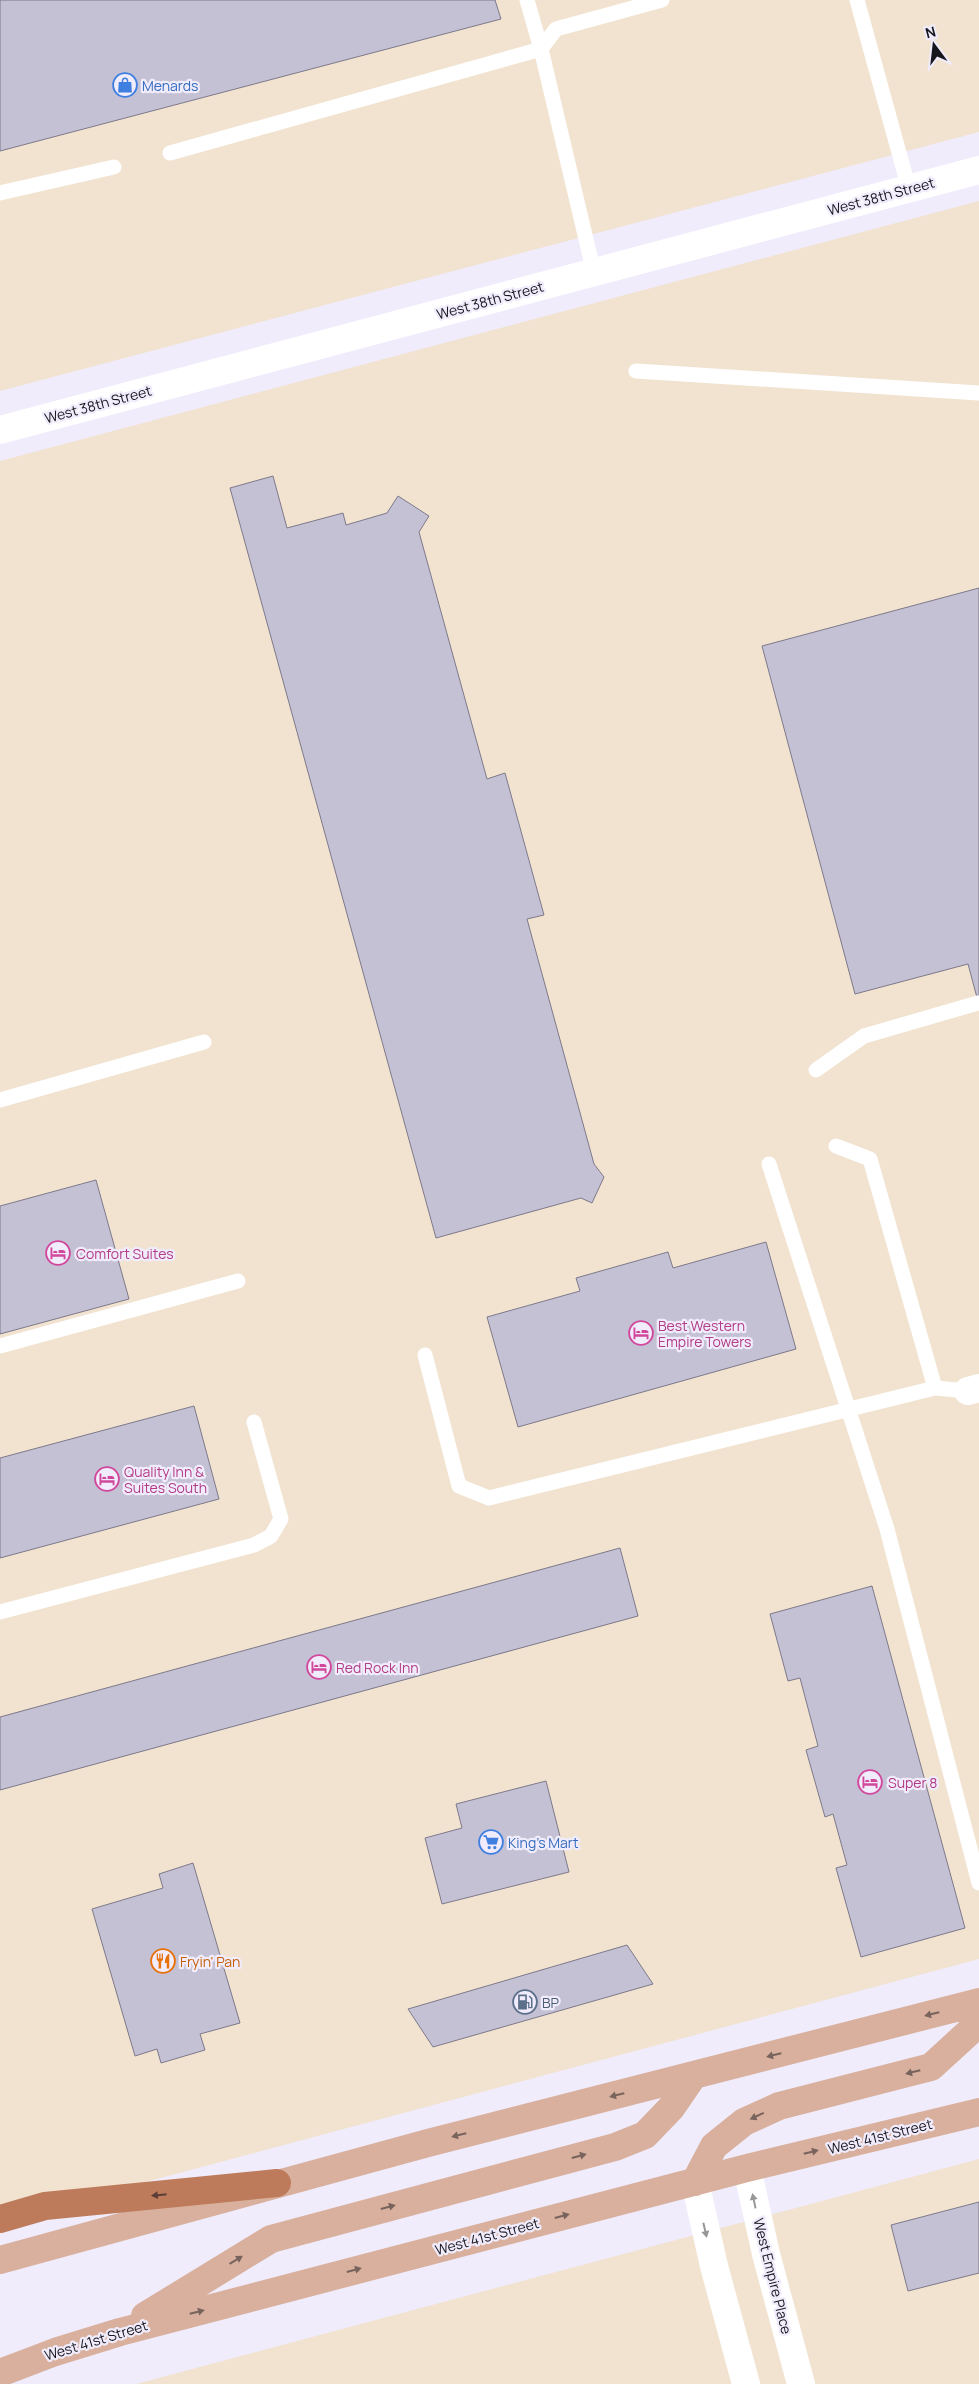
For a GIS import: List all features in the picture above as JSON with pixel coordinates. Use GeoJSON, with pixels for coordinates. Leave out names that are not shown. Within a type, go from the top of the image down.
{"type":"FeatureCollection","features":[{"type":"Feature","properties":{"kind":"highway"},"geometry":{"type":"LineString","coordinates":[[0,2219],[45,2206],[278,2183]]}},
{"type":"Feature","properties":{"kind":"main road"},"geometry":{"type":"LineString","coordinates":[[0,2260],[278,2183],[979,2002]]}},
{"type":"Feature","properties":{"kind":"main road"},"geometry":{"type":"LineString","coordinates":[[694,2182],[714,2146],[744,2122],[779,2106],[931,2067],[979,2023]]}},
{"type":"Feature","properties":{"kind":"main road"},"geometry":{"type":"LineString","coordinates":[[120,2332],[271,2239],[615,2147],[645,2135],[671,2108],[693,2076]]}},
{"type":"Feature","properties":{"kind":"main road","name":"West 41st Street"},"geometry":{"type":"LineString","coordinates":[[0,2373],[55,2352],[120,2332],[747,2168],[979,2112]]}},
{"type":"Feature","properties":{"kind":"street","name":"West 38th Street"},"geometry":{"type":"LineString","coordinates":[[0,430],[979,170]]}},
{"type":"Feature","properties":{"kind":"street","name":"West Empire Place"},"geometry":{"type":"LineString","coordinates":[[747,2168],[766,2254],[801,2384]]}},
{"type":"Feature","properties":{"kind":"street"},"geometry":{"type":"LineString","coordinates":[[694,2182],[714,2266],[746,2384]]}},
{"type":"Feature","properties":{"kind":"lane"},"geometry":{"type":"LineString","coordinates":[[527,0],[541,49],[594,272]]}},
{"type":"Feature","properties":{"kind":"lane"},"geometry":{"type":"LineString","coordinates":[[170,153],[541,49],[556,29],[662,0]]}},
{"type":"Feature","properties":{"kind":"lane"},"geometry":{"type":"LineString","coordinates":[[857,0],[910,189]]}},
{"type":"Feature","properties":{"kind":"lane"},"geometry":{"type":"LineString","coordinates":[[0,193],[114,167]]}},
{"type":"Feature","properties":{"kind":"lane"},"geometry":{"type":"LineString","coordinates":[[636,371],[979,393]]}},
{"type":"Feature","properties":{"kind":"lane"},"geometry":{"type":"LineString","coordinates":[[816,1070],[864,1036],[978,1003]]}},
{"type":"Feature","properties":{"kind":"lane"},"geometry":{"type":"LineString","coordinates":[[0,1100],[204,1042]]}},
{"type":"Feature","properties":{"kind":"lane"},"geometry":{"type":"LineString","coordinates":[[836,1146],[870,1159],[935,1388]]}},
{"type":"Feature","properties":{"kind":"lane"},"geometry":{"type":"LineString","coordinates":[[769,1164],[887,1529],[979,1883]]}},
{"type":"Feature","properties":{"kind":"lane"},"geometry":{"type":"LineString","coordinates":[[0,1346],[238,1281]]}},
{"type":"Feature","properties":{"kind":"lane"},"geometry":{"type":"LineString","coordinates":[[425,1355],[459,1486],[489,1498],[935,1388],[974,1389]]}},
{"type":"Feature","properties":{"kind":"lane"},"geometry":{"type":"LineString","coordinates":[[0,1612],[254,1545],[271,1536],[281,1519],[254,1422]]}},
{"type":"Feature","properties":{"kind":"shaded area"},"geometry":{"type":"Polygon","coordinates":[[[0,0],[979,0],[979,132],[0,391],[0,0]]]}},
{"type":"Feature","properties":{"kind":"shaded area"},"geometry":{"type":"Polygon","coordinates":[[[979,201],[979,1959],[0,2221],[0,461],[979,201]]]}},
{"type":"Feature","properties":{"kind":"shaded area"},"geometry":{"type":"Polygon","coordinates":[[[979,2159],[979,2384],[136,2384],[979,2159]]]}},
{"type":"Feature","properties":{"kind":"building","name":"Menards"},"geometry":{"type":"Polygon","coordinates":[[[0,0],[495,0],[501,19],[0,151],[0,0]]]}},
{"type":"Feature","properties":{"kind":"building"},"geometry":{"type":"Polygon","coordinates":[[[273,476],[287,528],[343,513],[346,525],[387,513],[398,496],[429,516],[419,532],[487,779],[505,773],[544,915],[527,919],[594,1164],[604,1177],[592,1203],[581,1198],[436,1238],[230,488],[273,476]]]}},
{"type":"Feature","properties":{"kind":"building"},"geometry":{"type":"Polygon","coordinates":[[[979,588],[979,1005],[968,964],[855,994],[762,646],[979,588]]]}},
{"type":"Feature","properties":{"kind":"building","name":"Comfort Suites"},"geometry":{"type":"Polygon","coordinates":[[[96,1180],[129,1299],[0,1334],[0,1206],[96,1180]]]}},
{"type":"Feature","properties":{"kind":"building","name":"Best Western Empire Towers"},"geometry":{"type":"Polygon","coordinates":[[[766,1242],[796,1349],[518,1427],[487,1317],[580,1291],[576,1278],[668,1252],[673,1268],[766,1242]]]}},
{"type":"Feature","properties":{"kind":"building","name":"Quality Inn & Suites South"},"geometry":{"type":"Polygon","coordinates":[[[194,1406],[219,1499],[0,1558],[0,1458],[194,1406]]]}},
{"type":"Feature","properties":{"kind":"building","name":"Red Rock Inn"},"geometry":{"type":"Polygon","coordinates":[[[620,1548],[638,1616],[0,1790],[0,1717],[620,1548]]]}},
{"type":"Feature","properties":{"kind":"building","name":"Super 8"},"geometry":{"type":"Polygon","coordinates":[[[872,1586],[965,1928],[861,1957],[836,1868],[847,1865],[833,1814],[825,1817],[806,1750],[818,1746],[800,1678],[788,1681],[770,1614],[872,1586]]]}},
{"type":"Feature","properties":{"kind":"building"},"geometry":{"type":"Polygon","coordinates":[[[546,1781],[569,1872],[442,1904],[425,1838],[462,1828],[456,1804],[546,1781]]]}},
{"type":"Feature","properties":{"kind":"building"},"geometry":{"type":"Polygon","coordinates":[[[193,1863],[240,2023],[200,2034],[205,2050],[161,2063],[157,2049],[135,2056],[92,1909],[163,1888],[159,1874],[193,1863]]]}},
{"type":"Feature","properties":{"kind":"building"},"geometry":{"type":"Polygon","coordinates":[[[627,1945],[653,1984],[433,2047],[408,2009],[627,1945]]]}},
{"type":"Feature","properties":{"kind":"building"},"geometry":{"type":"Polygon","coordinates":[[[979,2202],[979,2273],[908,2291],[891,2225],[979,2202]]]}},
{"type":"Feature","properties":{"kind":"place","name":"Menards"},"geometry":{"type":"Point","coordinates":[125,85]}},
{"type":"Feature","properties":{"kind":"place","name":"Comfort Suites"},"geometry":{"type":"Point","coordinates":[58,1253]}},
{"type":"Feature","properties":{"kind":"place","name":"Best Western Empire Towers"},"geometry":{"type":"Point","coordinates":[641,1333]}},
{"type":"Feature","properties":{"kind":"place","name":"Quality Inn & Suites South"},"geometry":{"type":"Point","coordinates":[107,1479]}},
{"type":"Feature","properties":{"kind":"place","name":"Red Rock Inn"},"geometry":{"type":"Point","coordinates":[319,1667]}},
{"type":"Feature","properties":{"kind":"place","name":"Super 8"},"geometry":{"type":"Point","coordinates":[870,1782]}},
{"type":"Feature","properties":{"kind":"place","name":"King's Mart"},"geometry":{"type":"Point","coordinates":[491,1842]}},
{"type":"Feature","properties":{"kind":"place","name":"Fryin' Pan"},"geometry":{"type":"Point","coordinates":[163,1961]}},
{"type":"Feature","properties":{"kind":"place","name":"BP"},"geometry":{"type":"Point","coordinates":[525,2002]}}]}
